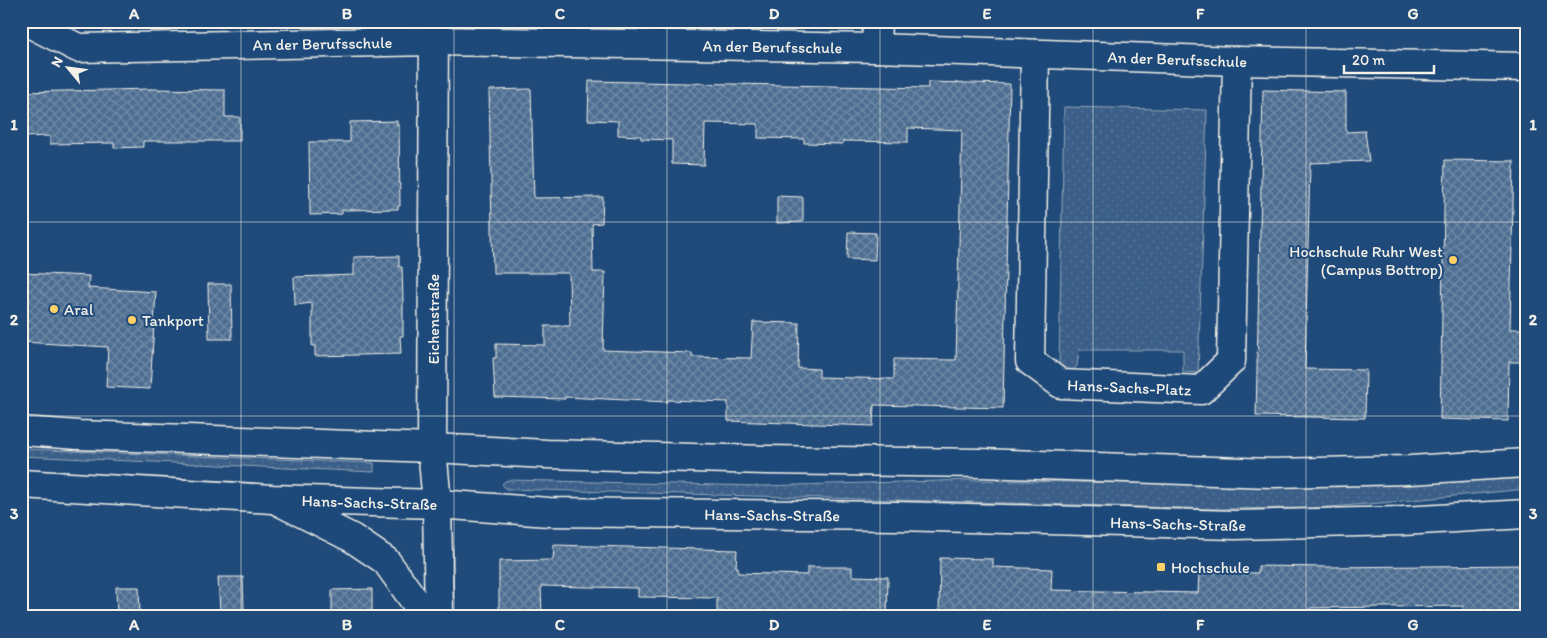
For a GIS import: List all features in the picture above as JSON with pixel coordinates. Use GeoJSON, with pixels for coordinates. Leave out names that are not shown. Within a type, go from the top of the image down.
{"type":"FeatureCollection","features":[{"type":"Feature","properties":{"kind":"main road","name":"An der Berufsschule"},"geometry":{"type":"LineString","coordinates":[[25,21],[78,48],[434,31],[877,34],[1035,54],[1237,61],[1526,67]]}},
{"type":"Feature","properties":{"kind":"main road","name":"Eichenstraße"},"geometry":{"type":"LineString","coordinates":[[434,31],[432,448],[437,504],[439,617]]}},
{"type":"Feature","properties":{"kind":"main road","name":"Hans-Sachs-Platz"},"geometry":{"type":"LineString","coordinates":[[1035,54],[1030,361],[1061,384],[1201,390],[1231,361],[1237,61]]}},
{"type":"Feature","properties":{"kind":"main road"},"geometry":{"type":"LineString","coordinates":[[21,431],[548,454],[990,464],[1272,474],[1410,470],[1526,462]]}},
{"type":"Feature","properties":{"kind":"main road","name":"Hans-Sachs-Straße"},"geometry":{"type":"LineString","coordinates":[[21,484],[272,498],[437,504],[549,512],[896,516],[1205,524],[1402,521],[1526,514]]}},
{"type":"Feature","properties":{"kind":"main road"},"geometry":{"type":"LineString","coordinates":[[272,498],[352,538],[386,561],[426,617]]}},
{"type":"Feature","properties":{"kind":"shaded area"},"geometry":{"type":"Polygon","coordinates":[[[1064,107],[1207,110],[1198,373],[1183,372],[1183,350],[1079,350],[1077,366],[1073,370],[1066,370],[1059,366],[1064,107]]]}},
{"type":"Feature","properties":{"kind":"shaded area"},"geometry":{"type":"Polygon","coordinates":[[[21,449],[374,463],[374,472],[21,456],[21,449]]]}},
{"type":"Feature","properties":{"kind":"shaded area"},"geometry":{"type":"Polygon","coordinates":[[[1526,477],[1526,489],[1316,508],[1218,509],[506,489],[502,484],[509,480],[760,486],[973,480],[1281,486],[1401,484],[1526,477]]]}},
{"type":"Feature","properties":{"kind":"building"},"geometry":{"type":"Polygon","coordinates":[[[589,81],[928,88],[928,82],[1010,84],[1003,408],[874,405],[873,426],[728,421],[728,402],[667,400],[667,402],[565,397],[565,399],[495,397],[493,358],[496,358],[496,344],[545,345],[545,326],[570,326],[569,273],[493,273],[489,90],[531,89],[534,198],[603,197],[602,223],[592,224],[593,272],[605,272],[603,350],[692,353],[692,357],[751,358],[753,322],[799,323],[798,368],[819,369],[819,377],[894,379],[894,359],[956,360],[962,130],[908,128],[908,142],[843,141],[843,144],[804,143],[804,139],[758,138],[758,124],[705,123],[704,165],[672,164],[672,140],[641,139],[641,136],[618,135],[618,121],[588,120],[589,81]]]}},
{"type":"Feature","properties":{"kind":"building"},"geometry":{"type":"Polygon","coordinates":[[[150,89],[225,90],[225,117],[240,117],[240,141],[143,141],[143,147],[114,148],[114,143],[50,144],[50,136],[21,137],[21,92],[150,89]]]}},
{"type":"Feature","properties":{"kind":"building"},"geometry":{"type":"Polygon","coordinates":[[[1263,90],[1346,92],[1346,132],[1365,131],[1369,161],[1310,163],[1305,369],[1366,370],[1365,418],[1256,416],[1263,90]]]}},
{"type":"Feature","properties":{"kind":"building"},"geometry":{"type":"Polygon","coordinates":[[[397,121],[397,125],[399,125],[400,206],[398,206],[398,209],[342,210],[342,214],[310,215],[309,142],[350,142],[350,122],[397,121]]]}},
{"type":"Feature","properties":{"kind":"building"},"geometry":{"type":"Polygon","coordinates":[[[1445,160],[1514,161],[1510,329],[1526,329],[1526,362],[1509,362],[1508,421],[1440,419],[1445,160]]]}},
{"type":"Feature","properties":{"kind":"building"},"geometry":{"type":"Polygon","coordinates":[[[777,196],[803,197],[803,222],[777,223],[777,196]]]}},
{"type":"Feature","properties":{"kind":"building"},"geometry":{"type":"Polygon","coordinates":[[[848,232],[876,233],[875,260],[847,259],[848,232]]]}},
{"type":"Feature","properties":{"kind":"building"},"geometry":{"type":"Polygon","coordinates":[[[399,256],[399,267],[402,267],[403,300],[403,336],[400,336],[401,354],[315,356],[315,346],[312,346],[312,303],[295,305],[294,277],[354,275],[354,257],[399,256]]]}},
{"type":"Feature","properties":{"kind":"building"},"geometry":{"type":"Polygon","coordinates":[[[21,273],[89,276],[88,288],[156,292],[150,389],[106,387],[108,347],[21,342],[21,273]]]}},
{"type":"Feature","properties":{"kind":"building"},"geometry":{"type":"Polygon","coordinates":[[[208,284],[231,284],[232,339],[209,339],[208,284]]]}},
{"type":"Feature","properties":{"kind":"building"},"geometry":{"type":"Polygon","coordinates":[[[554,545],[737,550],[736,567],[738,567],[738,573],[807,575],[807,567],[852,567],[852,576],[888,577],[887,617],[773,617],[773,614],[717,612],[717,598],[638,597],[638,588],[541,586],[542,617],[499,617],[499,561],[553,560],[554,545]]]}},
{"type":"Feature","properties":{"kind":"building"},"geometry":{"type":"Polygon","coordinates":[[[940,558],[993,559],[993,567],[1052,569],[1051,590],[1198,593],[1199,572],[1258,573],[1258,566],[1526,565],[1526,616],[1463,616],[1463,606],[1310,608],[1310,617],[939,617],[940,558]]]}},
{"type":"Feature","properties":{"kind":"building"},"geometry":{"type":"Polygon","coordinates":[[[218,577],[243,577],[244,611],[220,611],[218,577]]]}},
{"type":"Feature","properties":{"kind":"building"},"geometry":{"type":"Polygon","coordinates":[[[116,587],[139,587],[140,617],[117,617],[116,587]]]}},
{"type":"Feature","properties":{"kind":"building"},"geometry":{"type":"Polygon","coordinates":[[[372,589],[372,617],[332,617],[332,590],[372,589]]]}},
{"type":"Feature","properties":{"kind":"place","name":"Hochschule Ruhr West (Campus Bottrop)"},"geometry":{"type":"Point","coordinates":[1453,260]}},
{"type":"Feature","properties":{"kind":"place","name":"Aral"},"geometry":{"type":"Point","coordinates":[54,309]}},
{"type":"Feature","properties":{"kind":"place","name":"Tankport"},"geometry":{"type":"Point","coordinates":[132,320]}},
{"type":"Feature","properties":{"kind":"place","name":"Hochschule"},"geometry":{"type":"Point","coordinates":[1161,567]}}]}
